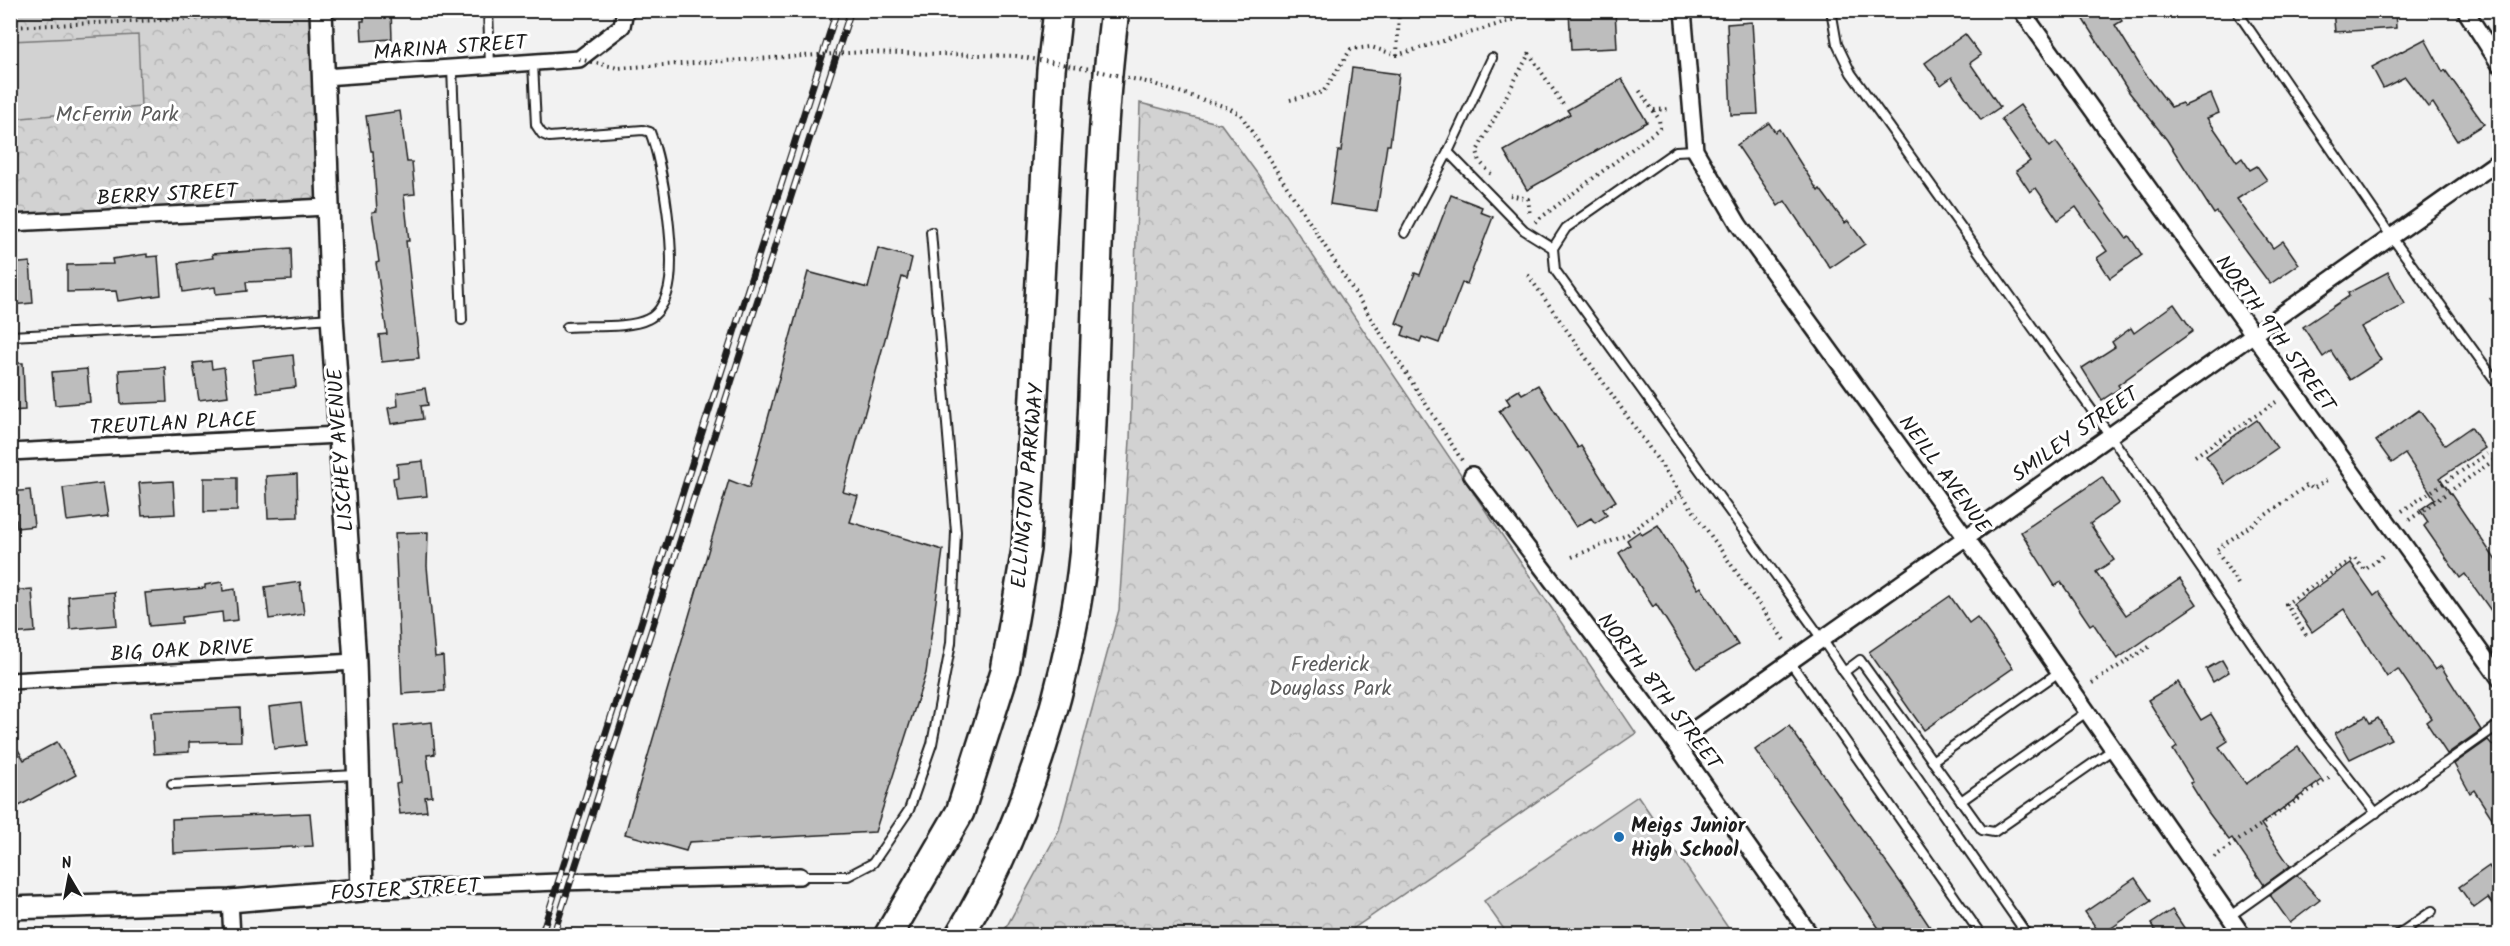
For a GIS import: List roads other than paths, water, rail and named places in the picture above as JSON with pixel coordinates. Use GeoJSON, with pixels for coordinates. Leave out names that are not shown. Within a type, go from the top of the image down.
{"type":"FeatureCollection","features":[{"type":"Feature","properties":{"kind":"highway","name":"ELLINGTON PARKWAY"},"geometry":{"type":"LineString","coordinates":[[888,936],[960,812],[1005,671],[1026,549],[1051,70],[1058,10]]}},
{"type":"Feature","properties":{"kind":"highway"},"geometry":{"type":"LineString","coordinates":[[958,936],[1018,813],[1037,765],[1064,666],[1084,549],[1104,105],[1115,10]]}},
{"type":"Feature","properties":{"kind":"street","name":"LISCHEY AVENUE"},"geometry":{"type":"LineString","coordinates":[[321,10],[326,207],[338,435],[355,662],[362,890]]}},
{"type":"Feature","properties":{"kind":"street","name":"MARINA STREET"},"geometry":{"type":"LineString","coordinates":[[324,76],[579,59],[622,26],[625,10]]}},
{"type":"Feature","properties":{"kind":"street","name":"NEILL AVENUE"},"geometry":{"type":"LineString","coordinates":[[1683,10],[1695,150],[1739,225],[1964,537],[2243,936]]}},
{"type":"Feature","properties":{"kind":"street","name":"NORTH 9TH STREET"},"geometry":{"type":"LineString","coordinates":[[2021,10],[2499,679]]}},
{"type":"Feature","properties":{"kind":"street"},"geometry":{"type":"LineString","coordinates":[[2465,10],[2499,65]]}},
{"type":"Feature","properties":{"kind":"street","name":"SMILEY STREET"},"geometry":{"type":"LineString","coordinates":[[1675,743],[2499,160]]}},
{"type":"Feature","properties":{"kind":"street","name":"BERRY STREET"},"geometry":{"type":"LineString","coordinates":[[10,223],[326,207]]}},
{"type":"Feature","properties":{"kind":"street","name":"TREUTLAN PLACE"},"geometry":{"type":"LineString","coordinates":[[10,452],[338,435]]}},
{"type":"Feature","properties":{"kind":"street","name":"NORTH 8TH STREET"},"geometry":{"type":"LineString","coordinates":[[1472,475],[1675,743],[1811,936]]}},
{"type":"Feature","properties":{"kind":"street","name":"BIG OAK DRIVE"},"geometry":{"type":"LineString","coordinates":[[10,681],[355,662]]}},
{"type":"Feature","properties":{"kind":"street","name":"FOSTER STREET"},"geometry":{"type":"LineString","coordinates":[[10,908],[230,901],[362,890],[558,882],[800,876]]}},
{"type":"Feature","properties":{"kind":"street"},"geometry":{"type":"LineString","coordinates":[[230,901],[232,936]]}},
{"type":"Feature","properties":{"kind":"lane"},"geometry":{"type":"LineString","coordinates":[[488,10],[490,66]]}},
{"type":"Feature","properties":{"kind":"lane"},"geometry":{"type":"LineString","coordinates":[[1831,10],[1837,45],[1851,73],[2110,435],[2311,730],[2376,813]]}},
{"type":"Feature","properties":{"kind":"lane"},"geometry":{"type":"LineString","coordinates":[[2236,10],[2391,236],[2499,387]]}},
{"type":"Feature","properties":{"kind":"lane"},"geometry":{"type":"LineString","coordinates":[[1405,233],[1448,153],[1492,58]]}},
{"type":"Feature","properties":{"kind":"lane"},"geometry":{"type":"LineString","coordinates":[[533,63],[537,125],[542,134],[549,137],[644,130],[650,132],[657,148],[664,185],[670,262],[668,294],[659,310],[650,318],[637,323],[567,327]]}},
{"type":"Feature","properties":{"kind":"lane"},"geometry":{"type":"LineString","coordinates":[[452,68],[462,320]]}},
{"type":"Feature","properties":{"kind":"lane"},"geometry":{"type":"LineString","coordinates":[[1695,150],[1676,151],[1566,228],[1553,248],[1555,270],[1822,639],[2028,936]]}},
{"type":"Feature","properties":{"kind":"lane"},"geometry":{"type":"LineString","coordinates":[[1448,153],[1524,230],[1553,248]]}},
{"type":"Feature","properties":{"kind":"lane"},"geometry":{"type":"LineString","coordinates":[[800,876],[848,876],[873,863],[909,810],[932,744],[951,643],[956,532],[931,232]]}},
{"type":"Feature","properties":{"kind":"lane"},"geometry":{"type":"LineString","coordinates":[[10,336],[236,326],[332,318]]}},
{"type":"Feature","properties":{"kind":"lane"},"geometry":{"type":"LineString","coordinates":[[1844,672],[1860,660],[1982,830],[1994,832],[2112,750]]}},
{"type":"Feature","properties":{"kind":"lane"},"geometry":{"type":"LineString","coordinates":[[1790,662],[1982,936]]}},
{"type":"Feature","properties":{"kind":"lane"},"geometry":{"type":"LineString","coordinates":[[1932,761],[2059,672]]}},
{"type":"Feature","properties":{"kind":"lane"},"geometry":{"type":"LineString","coordinates":[[1961,801],[2085,713]]}},
{"type":"Feature","properties":{"kind":"lane"},"geometry":{"type":"LineString","coordinates":[[2230,916],[2499,724]]}},
{"type":"Feature","properties":{"kind":"lane"},"geometry":{"type":"LineString","coordinates":[[172,784],[358,775]]}},
{"type":"Feature","properties":{"kind":"lane"},"geometry":{"type":"LineString","coordinates":[[2396,936],[2432,910]]}},
{"type":"Feature","properties":{"kind":"railway"},"geometry":{"type":"LineString","coordinates":[[541,936],[837,10]]}},
{"type":"Feature","properties":{"kind":"railway"},"geometry":{"type":"LineString","coordinates":[[553,936],[851,10]]}},
{"type":"Feature","properties":{"kind":"place","name":"Meigs Junior High School"},"geometry":{"type":"Point","coordinates":[1619,837]}},
{"type":"Feature","properties":{"kind":"park label","name":"McFerrin Park"},"geometry":{"type":"Point","coordinates":[117,114]}},
{"type":"Feature","properties":{"kind":"park label","name":"Frederick Douglass Park"},"geometry":{"type":"Point","coordinates":[1330,676]}}]}
